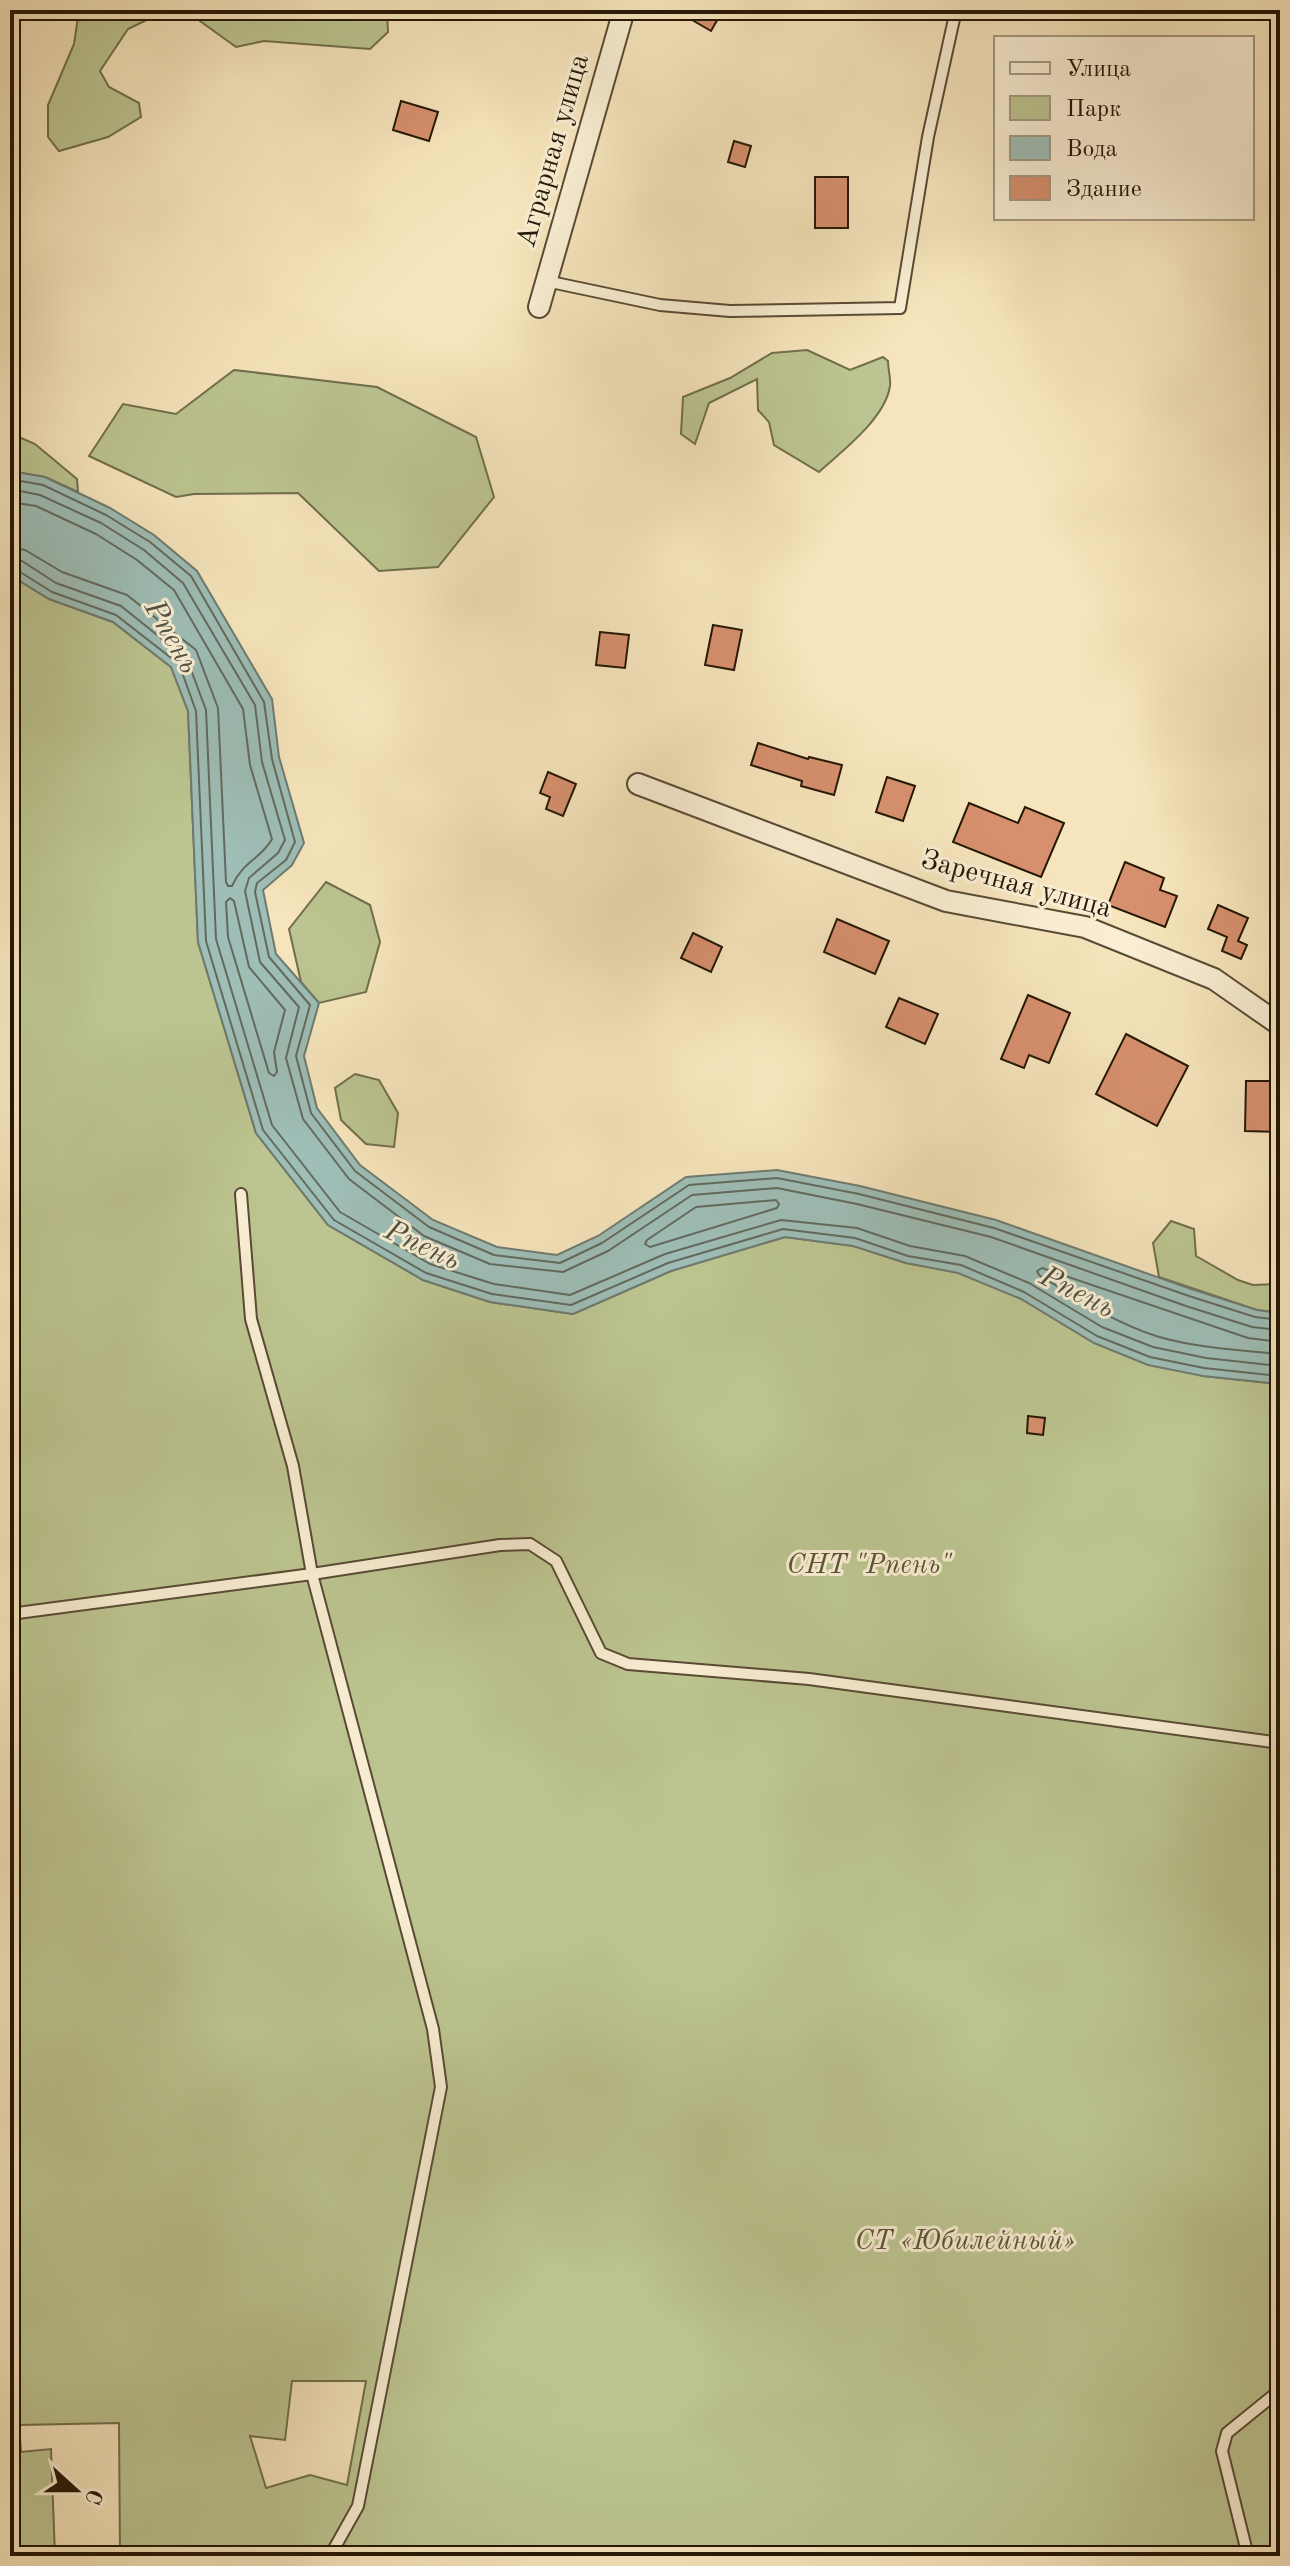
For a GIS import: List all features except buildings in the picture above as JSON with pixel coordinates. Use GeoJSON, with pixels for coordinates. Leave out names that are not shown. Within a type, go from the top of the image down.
{"type":"FeatureCollection","features":[{"type":"Feature","properties":{"kind":"street","name":"Аграрная улица"},"geometry":{"type":"LineString","coordinates":[[539,307],[624,10]]}},
{"type":"Feature","properties":{"kind":"street","name":"Заречная улица"},"geometry":{"type":"LineString","coordinates":[[638,784],[946,901],[1085,927],[1214,979],[1280,1025]]}},
{"type":"Feature","properties":{"kind":"lane"},"geometry":{"type":"LineString","coordinates":[[546,281],[660,305],[730,311],[900,308],[928,137],[956,10]]}},
{"type":"Feature","properties":{"kind":"lane"},"geometry":{"type":"LineString","coordinates":[[241,1194],[251,1319],[293,1466],[312,1574],[433,2029],[441,2087],[358,2506],[330,2556]]}},
{"type":"Feature","properties":{"kind":"lane"},"geometry":{"type":"LineString","coordinates":[[10,1614],[312,1574],[500,1545],[530,1544],[556,1561],[601,1653],[628,1664],[809,1679],[1280,1743]]}},
{"type":"Feature","properties":{"kind":"lane"},"geometry":{"type":"LineString","coordinates":[[1248,2556],[1222,2451],[1227,2433],[1280,2390]]}},
{"type":"Feature","properties":{"kind":"green space"},"geometry":{"type":"Polygon","coordinates":[[[79,10],[387,10],[388,32],[370,49],[264,41],[236,47],[186,11],[163,12],[128,29],[100,71],[109,87],[139,103],[141,117],[108,137],[59,151],[48,137],[48,105],[74,44],[79,10]]]}},
{"type":"Feature","properties":{"kind":"green space"},"geometry":{"type":"Polygon","coordinates":[[[807,350],[850,370],[883,357],[888,361],[890,377],[890,386],[880,410],[850,444],[819,472],[774,445],[769,422],[758,410],[757,379],[709,403],[695,444],[681,434],[683,397],[730,378],[772,353],[807,350]]]}},
{"type":"Feature","properties":{"kind":"green space"},"geometry":{"type":"Polygon","coordinates":[[[234,370],[377,387],[476,437],[494,497],[438,567],[379,571],[298,493],[194,494],[176,497],[89,456],[123,404],[176,414],[234,370]]]}},
{"type":"Feature","properties":{"kind":"green space"},"geometry":{"type":"Polygon","coordinates":[[[10,433],[35,444],[77,479],[78,492],[45,477],[10,471],[10,433]]]}},
{"type":"Feature","properties":{"kind":"green space","name":"СТ «Юбилейный»"},"geometry":{"type":"Polygon","coordinates":[[[10,575],[49,599],[113,622],[171,667],[188,711],[198,942],[256,1133],[328,1225],[423,1280],[490,1302],[573,1314],[671,1271],[785,1237],[854,1246],[906,1263],[958,1272],[1203,1376],[1280,1384],[1280,2556],[120,2556],[119,2423],[19,2425],[21,2452],[51,2449],[55,2556],[10,2556],[10,575]],[[292,2381],[285,2440],[250,2436],[266,2488],[310,2475],[347,2485],[366,2381],[292,2381]]]}},
{"type":"Feature","properties":{"kind":"green space"},"geometry":{"type":"Polygon","coordinates":[[[326,882],[370,905],[380,942],[366,992],[319,1003],[301,982],[289,929],[326,882]]]}},
{"type":"Feature","properties":{"kind":"green space"},"geometry":{"type":"Polygon","coordinates":[[[355,1074],[379,1080],[398,1113],[394,1147],[366,1144],[341,1120],[335,1088],[355,1074]]]}},
{"type":"Feature","properties":{"kind":"green space"},"geometry":{"type":"Polygon","coordinates":[[[1171,1221],[1194,1229],[1196,1256],[1253,1285],[1280,1284],[1280,1313],[1257,1310],[1159,1277],[1153,1243],[1171,1221]]]}},
{"type":"Feature","properties":{"kind":"water","name":"Рпень"},"geometry":{"type":"Polygon","coordinates":[[[10,471],[45,477],[110,508],[154,535],[197,571],[272,699],[279,757],[304,843],[292,865],[263,890],[276,954],[319,1003],[304,1056],[317,1108],[360,1165],[433,1220],[497,1247],[557,1255],[598,1236],[686,1177],[777,1170],[860,1186],[996,1220],[1191,1289],[1257,1310],[1280,1313],[1280,1384],[1203,1376],[1148,1365],[1094,1343],[1021,1299],[958,1273],[906,1263],[853,1246],[785,1237],[671,1271],[573,1314],[490,1302],[423,1280],[328,1225],[256,1133],[198,942],[188,711],[171,667],[113,622],[49,599],[10,575],[10,471]]]}},
{"type":"Feature","properties":{"kind":"park label","name":"СНТ \"Рпень\""},"geometry":{"type":"Point","coordinates":[869,1566]}}]}
